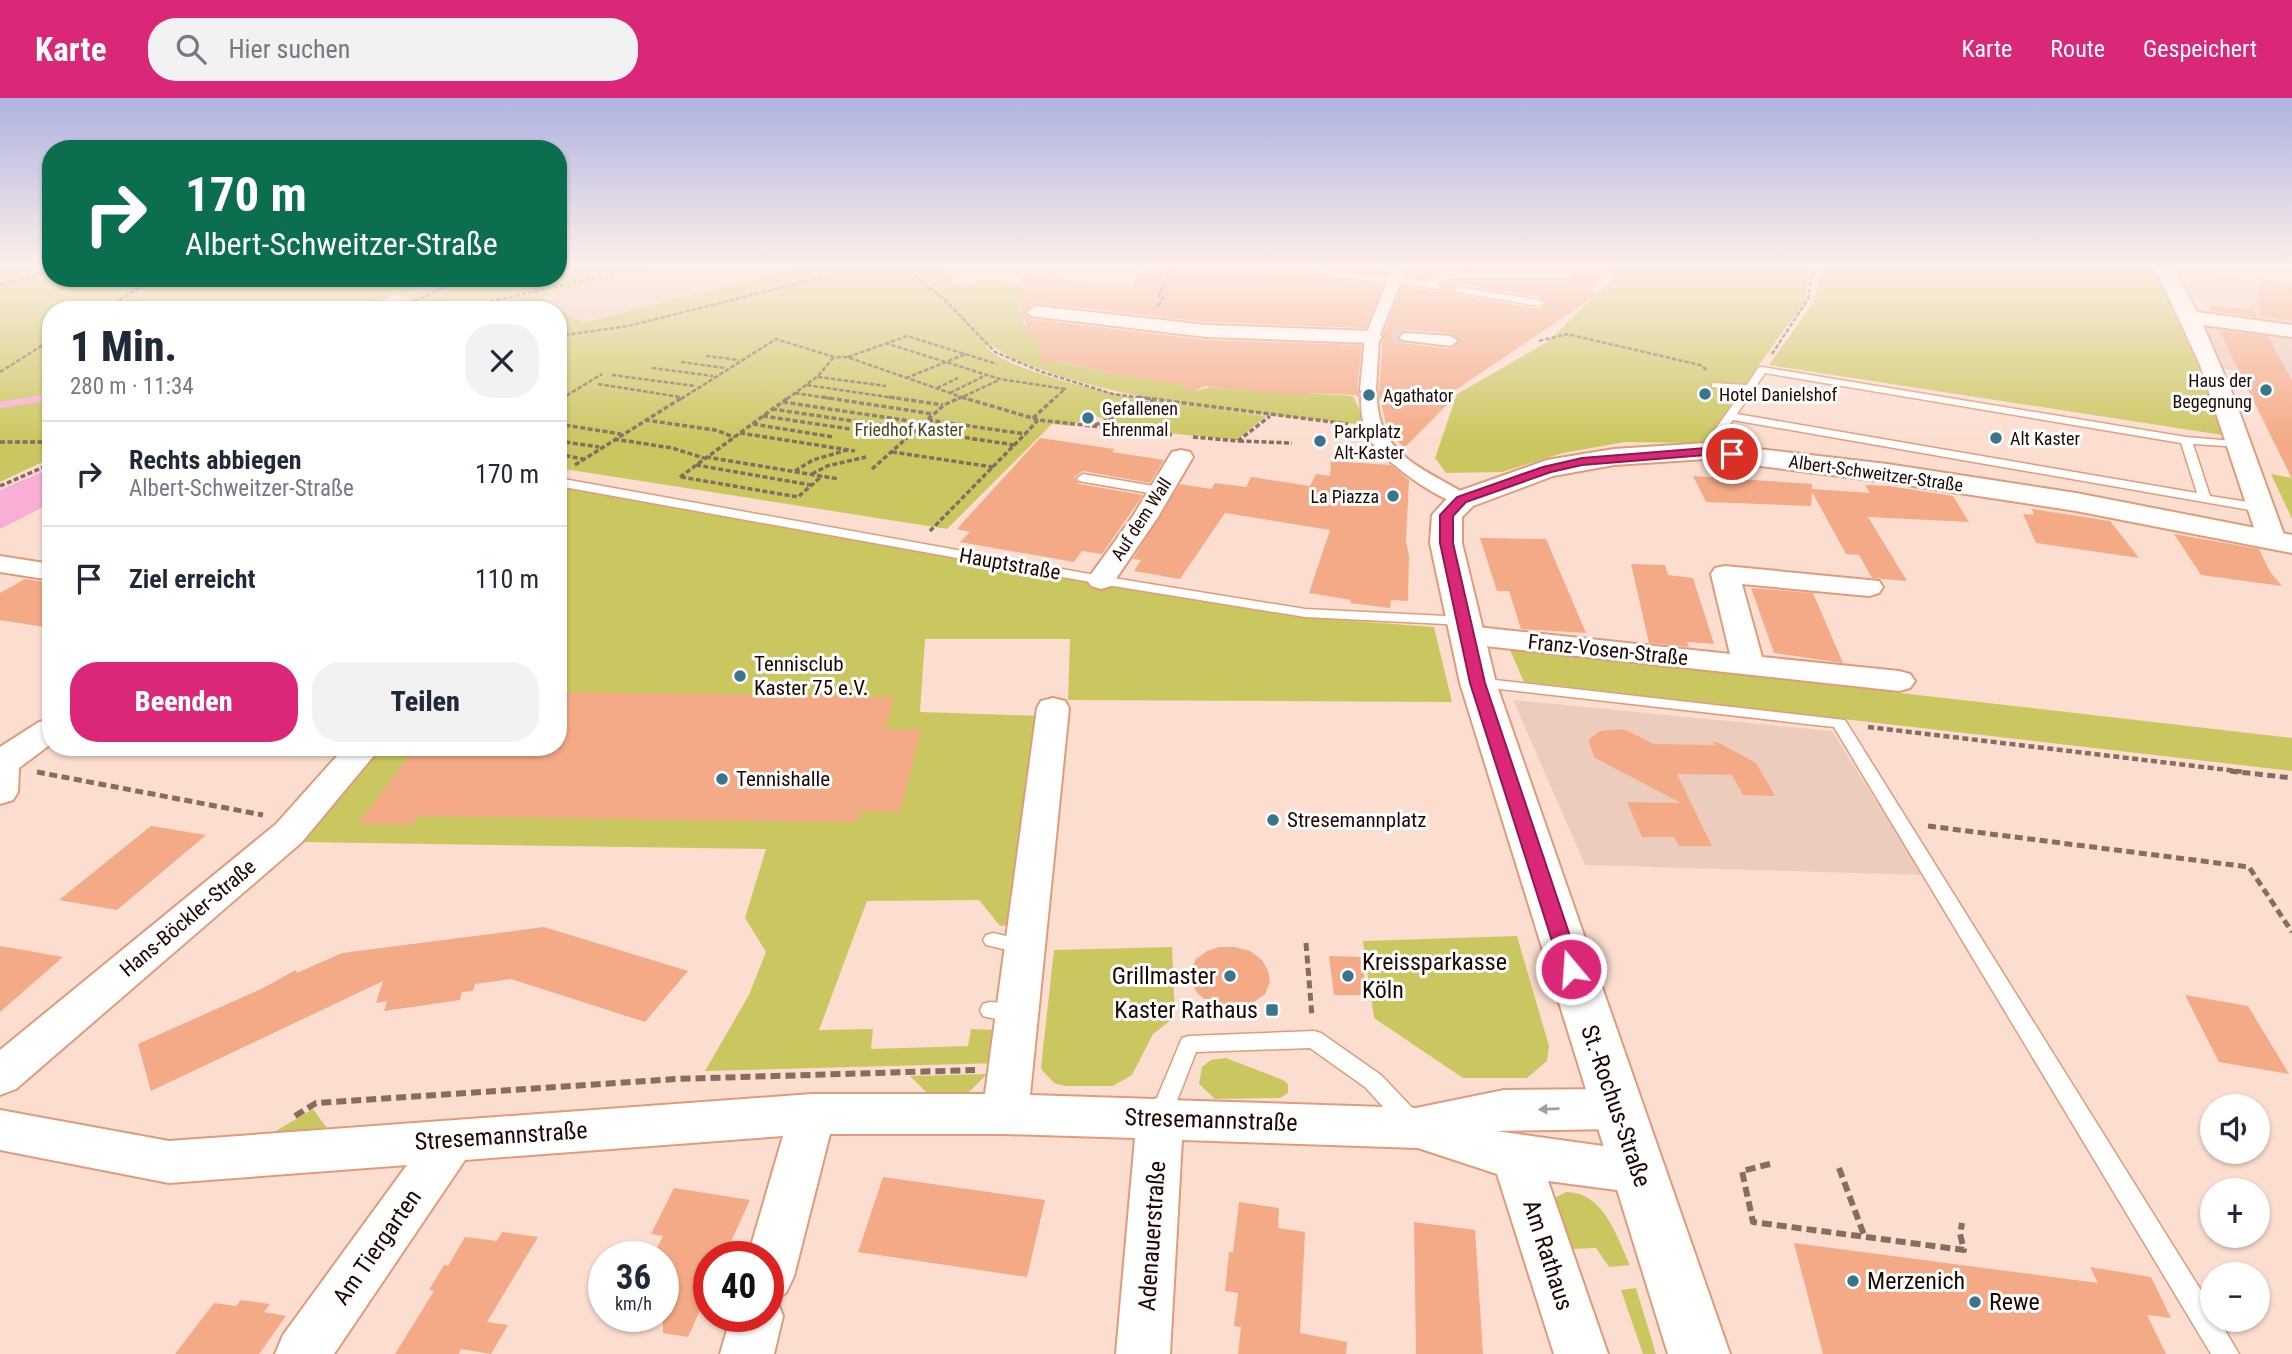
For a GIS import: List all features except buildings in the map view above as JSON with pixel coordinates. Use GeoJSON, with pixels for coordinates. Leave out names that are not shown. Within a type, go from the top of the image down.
{"type":"FeatureCollection","features":[{"type":"Feature","properties":{"kind":"street"},"geometry":{"type":"LineString","coordinates":[[1125,324],[1248,334],[1386,336],[1450,341]]}},
{"type":"Feature","properties":{"kind":"street"},"geometry":{"type":"LineString","coordinates":[[1388,324],[1369,395],[1373,427],[1381,443],[1395,456],[1462,500]]}},
{"type":"Feature","properties":{"kind":"street"},"geometry":{"type":"LineString","coordinates":[[2193,324],[2241,444],[2261,508],[2282,542]]}},
{"type":"Feature","properties":{"kind":"street"},"geometry":{"type":"LineString","coordinates":[[2238,324],[2292,331]]}},
{"type":"Feature","properties":{"kind":"street","name":"Albert-Schweitzer-Straße"},"geometry":{"type":"LineString","coordinates":[[1462,500],[1547,469],[1582,461],[1706,451],[1887,473],[2063,500],[2282,542]]}},
{"type":"Feature","properties":{"kind":"street","name":"Auf dem Wall"},"geometry":{"type":"LineString","coordinates":[[1101,580],[1181,457]]}},
{"type":"Feature","properties":{"kind":"street","name":"St.-Rochus-Straße"},"geometry":{"type":"LineString","coordinates":[[1462,500],[1447,515],[1444,528],[1478,683],[1699,1354]]}},
{"type":"Feature","properties":{"kind":"street"},"geometry":{"type":"LineString","coordinates":[[0,565],[42,570]]}},
{"type":"Feature","properties":{"kind":"street"},"geometry":{"type":"LineString","coordinates":[[1748,664],[1725,574],[1869,587]]}},
{"type":"Feature","properties":{"kind":"street","name":"Franz-Vosen-Straße"},"geometry":{"type":"LineString","coordinates":[[1466,628],[1899,681]]}},
{"type":"Feature","properties":{"kind":"street"},"geometry":{"type":"LineString","coordinates":[[1005,1114],[1011,1069],[1004,1010],[1010,943],[1053,708]]}},
{"type":"Feature","properties":{"kind":"street"},"geometry":{"type":"LineString","coordinates":[[1,775],[13,754],[42,735]]}},
{"type":"Feature","properties":{"kind":"street","name":"Hans-Böckler-Straße"},"geometry":{"type":"LineString","coordinates":[[0,1076],[289,833],[356,756]]}},
{"type":"Feature","properties":{"kind":"street","name":"Stresemannstraße"},"geometry":{"type":"LineString","coordinates":[[0,1130],[169,1162],[812,1114],[1160,1117],[1416,1128],[1504,1110],[1617,1109]]}},
{"type":"Feature","properties":{"kind":"street"},"geometry":{"type":"LineString","coordinates":[[778,1241],[812,1114]]}},
{"type":"Feature","properties":{"kind":"street","name":"Adenauerstraße"},"geometry":{"type":"LineString","coordinates":[[1143,1354],[1160,1117]]}},
{"type":"Feature","properties":{"kind":"street","name":"Stresemannstraße"},"geometry":{"type":"LineString","coordinates":[[1416,1128],[1498,1153],[1639,1172]]}},
{"type":"Feature","properties":{"kind":"street","name":"Am Tiergarten"},"geometry":{"type":"LineString","coordinates":[[302,1354],[452,1140]]}},
{"type":"Feature","properties":{"kind":"street","name":"Am Rathaus"},"geometry":{"type":"LineString","coordinates":[[1516,1155],[1581,1354]]}},
{"type":"Feature","properties":{"kind":"street"},"geometry":{"type":"LineString","coordinates":[[747,1354],[753,1332]]}},
{"type":"Feature","properties":{"kind":"lane"},"geometry":{"type":"LineString","coordinates":[[1706,451],[1762,370],[2186,440],[2241,444]]}},
{"type":"Feature","properties":{"kind":"lane"},"geometry":{"type":"LineString","coordinates":[[1716,385],[1750,388]]}},
{"type":"Feature","properties":{"kind":"lane"},"geometry":{"type":"LineString","coordinates":[[1731,416],[2261,508]]}},
{"type":"Feature","properties":{"kind":"lane"},"geometry":{"type":"LineString","coordinates":[[2186,440],[2205,498]]}},
{"type":"Feature","properties":{"kind":"lane"},"geometry":{"type":"LineString","coordinates":[[1083,478],[1160,491]]}},
{"type":"Feature","properties":{"kind":"lane","name":"Hauptstraße"},"geometry":{"type":"LineString","coordinates":[[567,484],[1101,580],[1306,613],[1466,628]]}},
{"type":"Feature","properties":{"kind":"lane"},"geometry":{"type":"LineString","coordinates":[[1478,683],[1839,723],[2226,1354]]}},
{"type":"Feature","properties":{"kind":"lane"},"geometry":{"type":"LineString","coordinates":[[1160,1117],[1189,1044],[1314,1039],[1373,1082],[1416,1128]]}},
{"type":"Feature","properties":{"kind":"path"},"geometry":{"type":"LineString","coordinates":[[567,335],[637,324]]}},
{"type":"Feature","properties":{"kind":"path"},"geometry":{"type":"LineString","coordinates":[[970,324],[1000,355],[1101,391],[1270,416],[1373,427]]}},
{"type":"Feature","properties":{"kind":"path"},"geometry":{"type":"LineString","coordinates":[[1762,370],[1792,324]]}},
{"type":"Feature","properties":{"kind":"path"},"geometry":{"type":"LineString","coordinates":[[1539,341],[1567,334],[1602,341],[1700,365],[1731,386]]}},
{"type":"Feature","properties":{"kind":"path"},"geometry":{"type":"LineString","coordinates":[[847,357],[907,336],[997,364]]}},
{"type":"Feature","properties":{"kind":"path"},"geometry":{"type":"LineString","coordinates":[[567,470],[713,376],[776,339],[834,357],[847,357],[961,397],[1039,420],[1238,441],[1292,443]]}},
{"type":"Feature","properties":{"kind":"path"},"geometry":{"type":"LineString","coordinates":[[885,343],[1000,379],[1065,389],[1032,418]]}},
{"type":"Feature","properties":{"kind":"path"},"geometry":{"type":"LineString","coordinates":[[0,372],[42,346]]}},
{"type":"Feature","properties":{"kind":"path"},"geometry":{"type":"LineString","coordinates":[[905,378],[966,354]]}},
{"type":"Feature","properties":{"kind":"path"},"geometry":{"type":"LineString","coordinates":[[706,356],[739,360]]}},
{"type":"Feature","properties":{"kind":"path"},"geometry":{"type":"LineString","coordinates":[[822,476],[798,497],[680,477],[818,376],[834,357]]}},
{"type":"Feature","properties":{"kind":"path"},"geometry":{"type":"LineString","coordinates":[[681,362],[726,368]]}},
{"type":"Feature","properties":{"kind":"path"},"geometry":{"type":"LineString","coordinates":[[652,368],[713,376]]}},
{"type":"Feature","properties":{"kind":"path"},"geometry":{"type":"LineString","coordinates":[[567,396],[603,374]]}},
{"type":"Feature","properties":{"kind":"path"},"geometry":{"type":"LineString","coordinates":[[612,375],[696,387]]}},
{"type":"Feature","properties":{"kind":"path"},"geometry":{"type":"LineString","coordinates":[[949,393],[986,375]]}},
{"type":"Feature","properties":{"kind":"path"},"geometry":{"type":"LineString","coordinates":[[818,376],[886,386]]}},
{"type":"Feature","properties":{"kind":"path"},"geometry":{"type":"LineString","coordinates":[[935,388],[958,378]]}},
{"type":"Feature","properties":{"kind":"path"},"geometry":{"type":"LineString","coordinates":[[872,469],[944,405],[1000,379]]}},
{"type":"Feature","properties":{"kind":"path"},"geometry":{"type":"LineString","coordinates":[[598,384],[680,397]]}},
{"type":"Feature","properties":{"kind":"path"},"geometry":{"type":"LineString","coordinates":[[806,384],[944,405]]}},
{"type":"Feature","properties":{"kind":"path"},"geometry":{"type":"LineString","coordinates":[[794,393],[934,414]]}},
{"type":"Feature","properties":{"kind":"path"},"geometry":{"type":"LineString","coordinates":[[1092,426],[1155,400]]}},
{"type":"Feature","properties":{"kind":"path"},"geometry":{"type":"LineString","coordinates":[[782,402],[1025,434]]}},
{"type":"Feature","properties":{"kind":"path"},"geometry":{"type":"LineString","coordinates":[[772,409],[1015,445]]}},
{"type":"Feature","properties":{"kind":"path"},"geometry":{"type":"LineString","coordinates":[[763,416],[850,429]]}},
{"type":"Feature","properties":{"kind":"path"},"geometry":{"type":"LineString","coordinates":[[1238,441],[1270,416]]}},
{"type":"Feature","properties":{"kind":"path"},"geometry":{"type":"LineString","coordinates":[[644,420],[715,430],[734,437]]}},
{"type":"Feature","properties":{"kind":"path"},"geometry":{"type":"LineString","coordinates":[[915,546],[1039,420]]}},
{"type":"Feature","properties":{"kind":"path"},"geometry":{"type":"LineString","coordinates":[[752,424],[834,437]]}},
{"type":"Feature","properties":{"kind":"path"},"geometry":{"type":"LineString","coordinates":[[795,442],[815,424]]}},
{"type":"Feature","properties":{"kind":"path"},"geometry":{"type":"LineString","coordinates":[[567,426],[622,434]]}},
{"type":"Feature","properties":{"kind":"path"},"geometry":{"type":"LineString","coordinates":[[740,433],[855,451]]}},
{"type":"Feature","properties":{"kind":"path"},"geometry":{"type":"LineString","coordinates":[[614,439],[672,448],[706,458],[838,479]]}},
{"type":"Feature","properties":{"kind":"path"},"geometry":{"type":"LineString","coordinates":[[0,442],[42,442]]}},
{"type":"Feature","properties":{"kind":"path"},"geometry":{"type":"LineString","coordinates":[[567,442],[601,448]]}},
{"type":"Feature","properties":{"kind":"path"},"geometry":{"type":"LineString","coordinates":[[794,472],[813,460],[847,450]]}},
{"type":"Feature","properties":{"kind":"path"},"geometry":{"type":"LineString","coordinates":[[891,452],[993,467]]}},
{"type":"Feature","properties":{"kind":"path"},"geometry":{"type":"LineString","coordinates":[[567,456],[584,459]]}},
{"type":"Feature","properties":{"kind":"path"},"geometry":{"type":"LineString","coordinates":[[812,475],[830,464],[860,463],[866,457]]}},
{"type":"Feature","properties":{"kind":"path"},"geometry":{"type":"LineString","coordinates":[[695,465],[812,485]]}},
{"type":"Feature","properties":{"kind":"path"},"geometry":{"type":"LineString","coordinates":[[0,486],[42,468]]}},
{"type":"Feature","properties":{"kind":"path"},"geometry":{"type":"LineString","coordinates":[[1839,723],[2292,778]]}},
{"type":"Feature","properties":{"kind":"path"},"geometry":{"type":"LineString","coordinates":[[1,775],[299,822]]}},
{"type":"Feature","properties":{"kind":"path"},"geometry":{"type":"LineString","coordinates":[[1901,822],[2249,867],[2292,932]]}},
{"type":"Feature","properties":{"kind":"path"},"geometry":{"type":"LineString","coordinates":[[1306,943],[1314,1039]]}},
{"type":"Feature","properties":{"kind":"path"},"geometry":{"type":"LineString","coordinates":[[282,1123],[316,1103],[676,1079],[1011,1069]]}},
{"type":"Feature","properties":{"kind":"path"},"geometry":{"type":"LineString","coordinates":[[1770,1164],[1742,1171],[1753,1223],[1864,1235],[1965,1250],[1960,1234],[1962,1223]]}},
{"type":"Feature","properties":{"kind":"path"},"geometry":{"type":"LineString","coordinates":[[1839,1168],[1864,1235]]}},
{"type":"Feature","properties":{"kind":"shaded area"},"geometry":{"type":"Polygon","coordinates":[[[2202,324],[2228,324],[2292,332],[2292,378],[2223,369],[2202,324]]]}},
{"type":"Feature","properties":{"kind":"shaded area"},"geometry":{"type":"Polygon","coordinates":[[[2259,324],[2292,324],[2292,329],[2259,324]]]}},
{"type":"Feature","properties":{"kind":"shaded area"},"geometry":{"type":"Polygon","coordinates":[[[42,472],[42,508],[0,529],[0,490],[42,472]]]}},
{"type":"Feature","properties":{"kind":"shaded area"},"geometry":{"type":"Polygon","coordinates":[[[1513,700],[1832,731],[1923,875],[1585,865],[1513,700]]]}},
{"type":"Feature","properties":{"kind":"green space"},"geometry":{"type":"Polygon","coordinates":[[[0,324],[42,324],[42,462],[0,482],[0,324]]]}},
{"type":"Feature","properties":{"kind":"green space","name":"Friedhof Kaster"},"geometry":{"type":"Polygon","coordinates":[[[567,324],[1024,324],[1047,355],[1042,358],[1045,362],[1057,361],[1118,375],[1189,385],[1194,391],[1210,387],[1353,396],[1367,425],[1209,408],[1130,394],[1045,371],[1013,358],[991,345],[986,347],[997,356],[1038,373],[1113,394],[1150,401],[1106,420],[1091,414],[1071,426],[1052,424],[947,529],[567,469],[567,324]]]}},
{"type":"Feature","properties":{"kind":"green space"},"geometry":{"type":"Polygon","coordinates":[[[1566,324],[1789,324],[1759,365],[1722,426],[1702,443],[1625,442],[1563,453],[1502,472],[1446,473],[1435,458],[1457,394],[1547,342],[1566,324]]]}},
{"type":"Feature","properties":{"kind":"green space"},"geometry":{"type":"Polygon","coordinates":[[[1798,324],[2180,324],[2229,436],[1769,365],[1798,324]]]}},
{"type":"Feature","properties":{"kind":"green space"},"geometry":{"type":"Polygon","coordinates":[[[1156,401],[1266,416],[1237,440],[1098,426],[1156,401]]]}},
{"type":"Feature","properties":{"kind":"green space"},"geometry":{"type":"Polygon","coordinates":[[[2271,474],[2292,478],[2292,519],[2271,474]]]}},
{"type":"Feature","properties":{"kind":"green space"},"geometry":{"type":"Polygon","coordinates":[[[567,489],[1301,617],[1434,627],[1452,702],[1068,700],[1070,639],[925,639],[920,712],[1045,716],[1012,925],[1000,926],[979,900],[867,901],[819,1030],[873,1029],[871,1049],[968,1046],[971,1029],[999,1030],[1000,1063],[705,1071],[749,995],[766,952],[745,918],[766,849],[299,842],[371,756],[567,756],[567,489]]]}},
{"type":"Feature","properties":{"kind":"green space"},"geometry":{"type":"Polygon","coordinates":[[[1509,648],[2292,738],[2292,771],[1524,682],[1509,648]]]}},
{"type":"Feature","properties":{"kind":"green space"},"geometry":{"type":"Polygon","coordinates":[[[1517,936],[1549,1046],[1547,1061],[1527,1078],[1463,1078],[1374,1018],[1363,941],[1517,936]]]}},
{"type":"Feature","properties":{"kind":"green space"},"geometry":{"type":"Polygon","coordinates":[[[1172,947],[1175,1017],[1153,1034],[1132,1075],[1113,1086],[1065,1086],[1054,1083],[1041,1069],[1054,950],[1172,947]]]}},
{"type":"Feature","properties":{"kind":"green space"},"geometry":{"type":"Polygon","coordinates":[[[1226,1058],[1283,1080],[1288,1084],[1288,1093],[1280,1098],[1215,1099],[1199,1084],[1202,1067],[1211,1060],[1226,1058]]]}},
{"type":"Feature","properties":{"kind":"green space"},"geometry":{"type":"Polygon","coordinates":[[[987,1074],[966,1095],[937,1103],[910,1076],[987,1074]]]}},
{"type":"Feature","properties":{"kind":"green space"},"geometry":{"type":"Polygon","coordinates":[[[313,1109],[332,1135],[264,1138],[313,1109]]]}},
{"type":"Feature","properties":{"kind":"green space"},"geometry":{"type":"Polygon","coordinates":[[[1566,1192],[1590,1199],[1600,1208],[1614,1230],[1630,1265],[1609,1267],[1596,1248],[1571,1249],[1553,1199],[1566,1192]]]}},
{"type":"Feature","properties":{"kind":"green space"},"geometry":{"type":"Polygon","coordinates":[[[1636,1288],[1656,1354],[1643,1354],[1621,1290],[1636,1288]]]}},
{"type":"Feature","properties":{"kind":"waterway"},"geometry":{"type":"LineString","coordinates":[[0,405],[42,398]]}},
{"type":"Feature","properties":{"kind":"tunnel"},"geometry":{"type":"LineString","coordinates":[[1392,335],[1407,337]]}},
{"type":"Feature","properties":{"kind":"place","name":"Haus der Begegnung"},"geometry":{"type":"Point","coordinates":[2266,390]}},
{"type":"Feature","properties":{"kind":"place","name":"Hotel Danielshof"},"geometry":{"type":"Point","coordinates":[1705,394]}},
{"type":"Feature","properties":{"kind":"place","name":"Agathator"},"geometry":{"type":"Point","coordinates":[1369,395]}},
{"type":"Feature","properties":{"kind":"place","name":"Gefallenen Ehrenmal"},"geometry":{"type":"Point","coordinates":[1088,418]}},
{"type":"Feature","properties":{"kind":"place","name":"Alt Kaster"},"geometry":{"type":"Point","coordinates":[1996,438]}},
{"type":"Feature","properties":{"kind":"place","name":"Parkplatz Alt-Kaster"},"geometry":{"type":"Point","coordinates":[1320,441]}},
{"type":"Feature","properties":{"kind":"place","name":"La Piazza"},"geometry":{"type":"Point","coordinates":[1393,496]}},
{"type":"Feature","properties":{"kind":"place","name":"Tennisclub Kaster 75 e.V."},"geometry":{"type":"Point","coordinates":[740,676]}},
{"type":"Feature","properties":{"kind":"place","name":"Tennishalle"},"geometry":{"type":"Point","coordinates":[722,779]}},
{"type":"Feature","properties":{"kind":"place","name":"Stresemannplatz"},"geometry":{"type":"Point","coordinates":[1273,820]}},
{"type":"Feature","properties":{"kind":"place","name":"Grillmaster"},"geometry":{"type":"Point","coordinates":[1230,976]}},
{"type":"Feature","properties":{"kind":"place","name":"Kreissparkasse Köln"},"geometry":{"type":"Point","coordinates":[1348,976]}},
{"type":"Feature","properties":{"kind":"place","name":"Kaster Rathaus"},"geometry":{"type":"Point","coordinates":[1272,1010]}},
{"type":"Feature","properties":{"kind":"place","name":"Merzenich"},"geometry":{"type":"Point","coordinates":[1853,1281]}},
{"type":"Feature","properties":{"kind":"place","name":"Rewe"},"geometry":{"type":"Point","coordinates":[1975,1302]}},
{"type":"Feature","properties":{"kind":"route"},"geometry":{"type":"LineString","coordinates":[[1571,969],[1478,683],[1446,543],[1444,528],[1447,515],[1462,500],[1547,469],[1582,461],[1706,451],[1732,454]]}}]}
